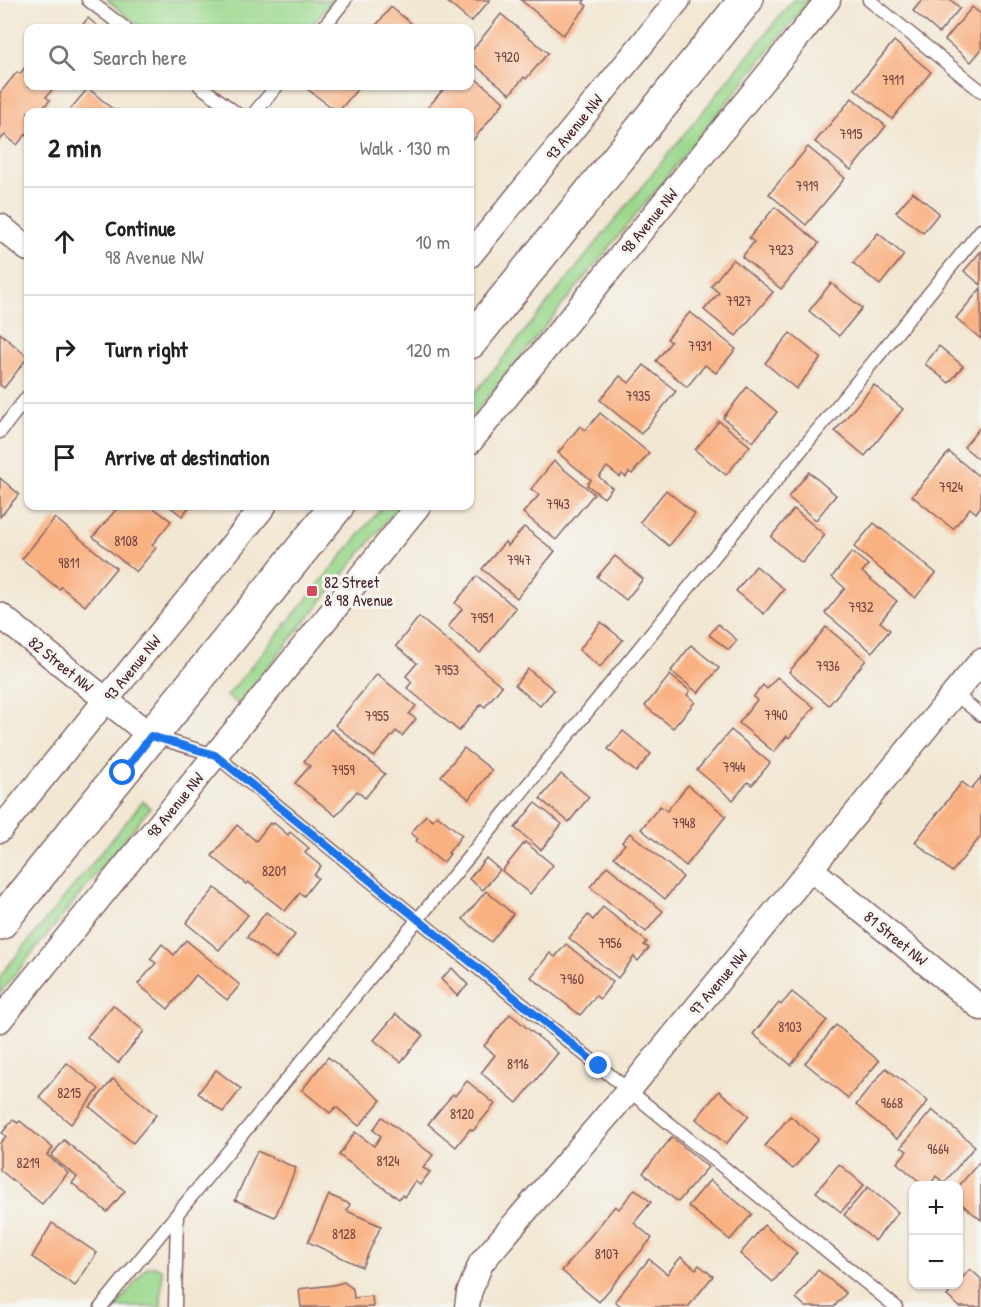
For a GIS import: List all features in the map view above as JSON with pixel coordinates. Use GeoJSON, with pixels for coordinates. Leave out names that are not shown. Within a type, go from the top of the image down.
{"type":"FeatureCollection","features":[{"type":"Feature","properties":{"kind":"main road"},"geometry":{"type":"LineString","coordinates":[[474,337],[746,0]]}},
{"type":"Feature","properties":{"kind":"main road"},"geometry":{"type":"LineString","coordinates":[[0,923],[334,510]]}},
{"type":"Feature","properties":{"kind":"street","name":"93 Avenue NW"},"geometry":{"type":"LineString","coordinates":[[474,250],[678,0]]}},
{"type":"Feature","properties":{"kind":"street","name":"98 Avenue NW"},"geometry":{"type":"LineString","coordinates":[[474,437],[828,0]]}},
{"type":"Feature","properties":{"kind":"street"},"geometry":{"type":"LineString","coordinates":[[0,226],[24,246]]}},
{"type":"Feature","properties":{"kind":"street","name":"93 Avenue NW"},"geometry":{"type":"LineString","coordinates":[[0,830],[261,510]]}},
{"type":"Feature","properties":{"kind":"street","name":"98 Avenue NW"},"geometry":{"type":"LineString","coordinates":[[0,1020],[415,510]]}},
{"type":"Feature","properties":{"kind":"street","name":"82 Street NW"},"geometry":{"type":"LineString","coordinates":[[0,615],[151,736]]}},
{"type":"Feature","properties":{"kind":"street","name":"97 Avenue NW"},"geometry":{"type":"LineString","coordinates":[[467,1307],[469,1293],[481,1263],[629,1090],[981,661]]}},
{"type":"Feature","properties":{"kind":"street","name":"81 Street NW"},"geometry":{"type":"LineString","coordinates":[[811,869],[981,1008]]}},
{"type":"Feature","properties":{"kind":"lane"},"geometry":{"type":"LineString","coordinates":[[88,0],[121,24]]}},
{"type":"Feature","properties":{"kind":"lane"},"geometry":{"type":"LineString","coordinates":[[326,24],[345,0]]}},
{"type":"Feature","properties":{"kind":"lane"},"geometry":{"type":"LineString","coordinates":[[869,0],[981,91]]}},
{"type":"Feature","properties":{"kind":"lane"},"geometry":{"type":"LineString","coordinates":[[205,90],[230,108]]}},
{"type":"Feature","properties":{"kind":"lane"},"geometry":{"type":"LineString","coordinates":[[258,108],[274,90]]}},
{"type":"Feature","properties":{"kind":"lane"},"geometry":{"type":"LineString","coordinates":[[100,1307],[981,230]]}},
{"type":"Feature","properties":{"kind":"lane"},"geometry":{"type":"LineString","coordinates":[[0,432],[24,401]]}},
{"type":"Feature","properties":{"kind":"lane"},"geometry":{"type":"LineString","coordinates":[[955,694],[981,715]]}},
{"type":"Feature","properties":{"kind":"lane"},"geometry":{"type":"LineString","coordinates":[[151,736],[215,755],[896,1307]]}},
{"type":"Feature","properties":{"kind":"lane"},"geometry":{"type":"LineString","coordinates":[[175,1307],[177,1214]]}},
{"type":"Feature","properties":{"kind":"green space"},"geometry":{"type":"Polygon","coordinates":[[[107,0],[333,0],[313,24],[137,24],[107,0]]]}},
{"type":"Feature","properties":{"kind":"green space"},"geometry":{"type":"Polygon","coordinates":[[[793,0],[810,0],[474,414],[474,394],[793,0]]]}},
{"type":"Feature","properties":{"kind":"green space"},"geometry":{"type":"Polygon","coordinates":[[[380,510],[396,510],[238,704],[227,696],[380,510]]]}},
{"type":"Feature","properties":{"kind":"green space"},"geometry":{"type":"Polygon","coordinates":[[[143,801],[150,808],[0,993],[0,976],[143,801]]]}},
{"type":"Feature","properties":{"kind":"green space"},"geometry":{"type":"Polygon","coordinates":[[[155,1266],[162,1270],[161,1307],[116,1307],[147,1267],[155,1266]]]}},
{"type":"Feature","properties":{"kind":"building"},"geometry":{"type":"Polygon","coordinates":[[[445,0],[490,0],[471,22],[445,0]]]}},
{"type":"Feature","properties":{"kind":"building"},"geometry":{"type":"Polygon","coordinates":[[[521,0],[585,0],[583,3],[587,6],[563,35],[521,0]]]}},
{"type":"Feature","properties":{"kind":"building"},"geometry":{"type":"Polygon","coordinates":[[[922,0],[951,0],[960,8],[939,33],[913,11],[922,0]]]}},
{"type":"Feature","properties":{"kind":"building"},"geometry":{"type":"Polygon","coordinates":[[[391,7],[412,24],[377,24],[391,7]]]}},
{"type":"Feature","properties":{"kind":"building"},"geometry":{"type":"Polygon","coordinates":[[[972,7],[981,14],[981,50],[971,62],[945,40],[972,7]]]}},
{"type":"Feature","properties":{"kind":"building"},"geometry":{"type":"Polygon","coordinates":[[[501,14],[548,53],[510,94],[474,64],[474,48],[501,14]]]}},
{"type":"Feature","properties":{"kind":"building"},"geometry":{"type":"Polygon","coordinates":[[[88,18],[95,24],[83,24],[88,18]]]}},
{"type":"Feature","properties":{"kind":"building"},"geometry":{"type":"Polygon","coordinates":[[[894,41],[931,72],[892,119],[855,89],[894,41]]]}},
{"type":"Feature","properties":{"kind":"building"},"geometry":{"type":"Polygon","coordinates":[[[24,68],[24,90],[52,90],[46,97],[50,100],[45,108],[24,108],[24,137],[17,145],[5,135],[0,140],[0,93],[17,72],[20,74],[24,68]]]}},
{"type":"Feature","properties":{"kind":"building"},"geometry":{"type":"Polygon","coordinates":[[[474,77],[504,102],[474,139],[474,108],[427,108],[443,90],[474,90],[474,77]]]}},
{"type":"Feature","properties":{"kind":"building"},"geometry":{"type":"Polygon","coordinates":[[[86,90],[90,90],[111,108],[71,108],[86,90]]]}},
{"type":"Feature","properties":{"kind":"building"},"geometry":{"type":"Polygon","coordinates":[[[308,90],[357,90],[341,108],[333,108],[308,90]]]}},
{"type":"Feature","properties":{"kind":"building"},"geometry":{"type":"Polygon","coordinates":[[[852,98],[886,126],[851,170],[815,142],[852,98]]]}},
{"type":"Feature","properties":{"kind":"building"},"geometry":{"type":"Polygon","coordinates":[[[808,147],[845,178],[806,225],[769,194],[808,147]]]}},
{"type":"Feature","properties":{"kind":"building"},"geometry":{"type":"Polygon","coordinates":[[[913,192],[939,213],[923,233],[896,212],[913,192]]]}},
{"type":"Feature","properties":{"kind":"building"},"geometry":{"type":"Polygon","coordinates":[[[775,207],[819,243],[781,289],[742,257],[754,242],[749,238],[775,207]]]}},
{"type":"Feature","properties":{"kind":"building"},"geometry":{"type":"Polygon","coordinates":[[[878,233],[904,255],[880,285],[853,263],[878,233]]]}},
{"type":"Feature","properties":{"kind":"building"},"geometry":{"type":"Polygon","coordinates":[[[981,251],[981,285],[964,271],[981,251]]]}},
{"type":"Feature","properties":{"kind":"building"},"geometry":{"type":"Polygon","coordinates":[[[733,259],[773,292],[736,336],[704,310],[719,293],[711,286],[733,259]]]}},
{"type":"Feature","properties":{"kind":"building"},"geometry":{"type":"Polygon","coordinates":[[[831,283],[862,308],[839,336],[809,311],[831,283]]]}},
{"type":"Feature","properties":{"kind":"building"},"geometry":{"type":"Polygon","coordinates":[[[981,288],[981,339],[956,318],[981,288]]]}},
{"type":"Feature","properties":{"kind":"building"},"geometry":{"type":"Polygon","coordinates":[[[690,312],[736,349],[716,373],[705,365],[687,387],[656,361],[671,342],[667,339],[690,312]]]}},
{"type":"Feature","properties":{"kind":"building"},"geometry":{"type":"Polygon","coordinates":[[[0,333],[24,354],[24,362],[4,388],[0,385],[0,333]]]}},
{"type":"Feature","properties":{"kind":"building"},"geometry":{"type":"Polygon","coordinates":[[[790,333],[821,358],[796,389],[765,363],[790,333]]]}},
{"type":"Feature","properties":{"kind":"building"},"geometry":{"type":"Polygon","coordinates":[[[939,346],[963,366],[949,383],[925,364],[939,346]]]}},
{"type":"Feature","properties":{"kind":"building"},"geometry":{"type":"Polygon","coordinates":[[[644,365],[676,391],[641,434],[600,400],[620,376],[629,383],[644,365]]]}},
{"type":"Feature","properties":{"kind":"building"},"geometry":{"type":"Polygon","coordinates":[[[874,385],[903,409],[865,456],[835,431],[874,385]]]}},
{"type":"Feature","properties":{"kind":"building"},"geometry":{"type":"Polygon","coordinates":[[[747,387],[777,412],[753,442],[723,418],[747,387]]]}},
{"type":"Feature","properties":{"kind":"building"},"geometry":{"type":"Polygon","coordinates":[[[600,413],[649,453],[632,474],[629,472],[626,477],[622,474],[620,477],[607,467],[599,477],[612,488],[604,498],[587,485],[591,480],[558,453],[580,426],[586,430],[600,413]]]}},
{"type":"Feature","properties":{"kind":"building"},"geometry":{"type":"Polygon","coordinates":[[[719,421],[750,446],[726,475],[695,450],[719,421]]]}},
{"type":"Feature","properties":{"kind":"building"},"geometry":{"type":"Polygon","coordinates":[[[981,426],[981,461],[964,447],[981,426]]]}},
{"type":"Feature","properties":{"kind":"building"},"geometry":{"type":"Polygon","coordinates":[[[949,452],[981,478],[981,506],[976,513],[970,508],[953,529],[912,496],[949,452]]]}},
{"type":"Feature","properties":{"kind":"building"},"geometry":{"type":"Polygon","coordinates":[[[554,461],[594,494],[556,540],[523,513],[539,495],[531,489],[554,461]]]}},
{"type":"Feature","properties":{"kind":"building"},"geometry":{"type":"Polygon","coordinates":[[[809,472],[836,495],[816,520],[788,497],[809,472]]]}},
{"type":"Feature","properties":{"kind":"building"},"geometry":{"type":"Polygon","coordinates":[[[0,478],[19,494],[0,517],[0,478]]]}},
{"type":"Feature","properties":{"kind":"building"},"geometry":{"type":"Polygon","coordinates":[[[666,490],[695,514],[669,546],[640,522],[666,490]]]}},
{"type":"Feature","properties":{"kind":"building"},"geometry":{"type":"Polygon","coordinates":[[[794,509],[825,535],[802,563],[771,537],[794,509]]]}},
{"type":"Feature","properties":{"kind":"building"},"geometry":{"type":"Polygon","coordinates":[[[116,510],[156,510],[171,521],[152,545],[156,548],[136,572],[93,537],[116,510]]]}},
{"type":"Feature","properties":{"kind":"building"},"geometry":{"type":"Polygon","coordinates":[[[174,510],[187,510],[182,516],[174,510]]]}},
{"type":"Feature","properties":{"kind":"building"},"geometry":{"type":"Polygon","coordinates":[[[55,518],[116,568],[85,606],[61,587],[59,589],[22,559],[55,518]]]}},
{"type":"Feature","properties":{"kind":"building"},"geometry":{"type":"Polygon","coordinates":[[[874,523],[936,573],[915,598],[854,547],[874,523]]]}},
{"type":"Feature","properties":{"kind":"building"},"geometry":{"type":"Polygon","coordinates":[[[524,527],[555,551],[517,598],[482,569],[505,542],[508,546],[524,527]]]}},
{"type":"Feature","properties":{"kind":"building"},"geometry":{"type":"Polygon","coordinates":[[[852,552],[868,565],[862,572],[897,601],[880,622],[890,630],[872,652],[825,613],[845,588],[832,577],[852,552]]]}},
{"type":"Feature","properties":{"kind":"building"},"geometry":{"type":"Polygon","coordinates":[[[615,556],[643,579],[626,600],[597,577],[615,556]]]}},
{"type":"Feature","properties":{"kind":"building"},"geometry":{"type":"Polygon","coordinates":[[[756,566],[784,589],[764,614],[736,591],[756,566]]]}},
{"type":"Feature","properties":{"kind":"building"},"geometry":{"type":"Polygon","coordinates":[[[477,576],[516,608],[480,653],[448,627],[462,609],[455,603],[477,576]]]}},
{"type":"Feature","properties":{"kind":"building"},"geometry":{"type":"Polygon","coordinates":[[[419,617],[502,686],[485,707],[481,704],[459,731],[407,688],[412,682],[406,676],[417,663],[396,646],[419,617]]]}},
{"type":"Feature","properties":{"kind":"building"},"geometry":{"type":"Polygon","coordinates":[[[601,622],[623,640],[600,667],[579,650],[601,622]]]}},
{"type":"Feature","properties":{"kind":"building"},"geometry":{"type":"Polygon","coordinates":[[[718,624],[737,640],[729,650],[709,635],[718,624]]]}},
{"type":"Feature","properties":{"kind":"building"},"geometry":{"type":"Polygon","coordinates":[[[826,627],[866,660],[829,705],[789,672],[826,627]]]}},
{"type":"Feature","properties":{"kind":"building"},"geometry":{"type":"Polygon","coordinates":[[[691,645],[719,668],[698,693],[671,671],[691,645]]]}},
{"type":"Feature","properties":{"kind":"building"},"geometry":{"type":"Polygon","coordinates":[[[528,669],[554,690],[540,706],[515,685],[528,669]]]}},
{"type":"Feature","properties":{"kind":"building"},"geometry":{"type":"Polygon","coordinates":[[[377,674],[416,706],[409,714],[416,719],[402,736],[396,731],[374,757],[335,725],[377,674]]]}},
{"type":"Feature","properties":{"kind":"building"},"geometry":{"type":"Polygon","coordinates":[[[670,675],[690,691],[687,695],[695,702],[673,728],[645,706],[670,675]]]}},
{"type":"Feature","properties":{"kind":"building"},"geometry":{"type":"Polygon","coordinates":[[[777,677],[814,707],[789,738],[787,736],[774,752],[739,723],[757,700],[753,697],[763,685],[767,689],[777,677]]]}},
{"type":"Feature","properties":{"kind":"building"},"geometry":{"type":"Polygon","coordinates":[[[331,729],[385,774],[365,798],[357,791],[336,816],[295,783],[310,766],[304,761],[331,729]]]}},
{"type":"Feature","properties":{"kind":"building"},"geometry":{"type":"Polygon","coordinates":[[[731,730],[770,763],[752,785],[748,782],[733,800],[697,770],[731,730]]]}},
{"type":"Feature","properties":{"kind":"building"},"geometry":{"type":"Polygon","coordinates":[[[623,731],[651,754],[636,772],[608,749],[623,731]]]}},
{"type":"Feature","properties":{"kind":"building"},"geometry":{"type":"Polygon","coordinates":[[[464,748],[492,770],[469,799],[441,776],[464,748]]]}},
{"type":"Feature","properties":{"kind":"building"},"geometry":{"type":"Polygon","coordinates":[[[561,774],[589,797],[569,822],[540,799],[561,774]]]}},
{"type":"Feature","properties":{"kind":"building"},"geometry":{"type":"Polygon","coordinates":[[[981,777],[981,836],[952,872],[915,842],[962,782],[971,789],[981,777]]]}},
{"type":"Feature","properties":{"kind":"building"},"geometry":{"type":"Polygon","coordinates":[[[688,785],[726,816],[686,866],[641,829],[660,806],[667,811],[688,785]]]}},
{"type":"Feature","properties":{"kind":"building"},"geometry":{"type":"Polygon","coordinates":[[[535,803],[562,824],[541,850],[515,828],[535,803]]]}},
{"type":"Feature","properties":{"kind":"building"},"geometry":{"type":"Polygon","coordinates":[[[426,815],[433,820],[437,815],[462,835],[443,863],[416,841],[418,839],[411,833],[426,815]]]}},
{"type":"Feature","properties":{"kind":"building"},"geometry":{"type":"Polygon","coordinates":[[[270,823],[272,825],[274,823],[288,835],[290,832],[309,848],[305,853],[321,866],[314,875],[318,878],[304,896],[300,893],[285,911],[248,882],[246,884],[212,856],[237,825],[256,841],[270,823]]]}},
{"type":"Feature","properties":{"kind":"building"},"geometry":{"type":"Polygon","coordinates":[[[630,833],[683,877],[665,899],[614,857],[625,844],[622,842],[630,833]]]}},
{"type":"Feature","properties":{"kind":"building"},"geometry":{"type":"Polygon","coordinates":[[[525,842],[553,865],[530,894],[502,871],[525,842]]]}},
{"type":"Feature","properties":{"kind":"building"},"geometry":{"type":"Polygon","coordinates":[[[486,858],[500,870],[483,890],[469,879],[486,858]]]}},
{"type":"Feature","properties":{"kind":"building"},"geometry":{"type":"Polygon","coordinates":[[[607,866],[663,911],[646,932],[590,887],[607,866]]]}},
{"type":"Feature","properties":{"kind":"building"},"geometry":{"type":"Polygon","coordinates":[[[215,888],[248,915],[219,950],[186,923],[215,888]]]}},
{"type":"Feature","properties":{"kind":"building"},"geometry":{"type":"Polygon","coordinates":[[[486,891],[513,914],[491,942],[463,919],[486,891]]]}},
{"type":"Feature","properties":{"kind":"building"},"geometry":{"type":"Polygon","coordinates":[[[603,907],[647,942],[644,945],[649,948],[638,961],[634,957],[618,978],[569,938],[588,915],[593,920],[603,907]]]}},
{"type":"Feature","properties":{"kind":"building"},"geometry":{"type":"Polygon","coordinates":[[[266,912],[295,935],[276,959],[247,937],[266,912]]]}},
{"type":"Feature","properties":{"kind":"building"},"geometry":{"type":"Polygon","coordinates":[[[186,940],[240,985],[227,1000],[196,975],[168,1009],[138,984],[156,963],[150,959],[162,944],[174,955],[186,940]]]}},
{"type":"Feature","properties":{"kind":"building"},"geometry":{"type":"Polygon","coordinates":[[[566,944],[613,982],[600,999],[596,996],[580,1015],[531,977],[550,953],[555,957],[566,944]]]}},
{"type":"Feature","properties":{"kind":"building"},"geometry":{"type":"Polygon","coordinates":[[[452,968],[468,985],[457,996],[441,979],[452,968]]]}},
{"type":"Feature","properties":{"kind":"building"},"geometry":{"type":"Polygon","coordinates":[[[792,992],[827,1020],[791,1065],[753,1034],[779,1003],[781,1005],[792,992]]]}},
{"type":"Feature","properties":{"kind":"building"},"geometry":{"type":"Polygon","coordinates":[[[113,1005],[144,1031],[118,1063],[87,1037],[113,1005]]]}},
{"type":"Feature","properties":{"kind":"building"},"geometry":{"type":"Polygon","coordinates":[[[396,1014],[423,1035],[401,1062],[374,1040],[396,1014]]]}},
{"type":"Feature","properties":{"kind":"building"},"geometry":{"type":"Polygon","coordinates":[[[510,1014],[558,1053],[517,1103],[481,1073],[495,1055],[484,1046],[510,1014]]]}},
{"type":"Feature","properties":{"kind":"building"},"geometry":{"type":"Polygon","coordinates":[[[836,1025],[879,1061],[848,1098],[805,1063],[836,1025]]]}},
{"type":"Feature","properties":{"kind":"building"},"geometry":{"type":"Polygon","coordinates":[[[328,1057],[381,1100],[359,1126],[336,1107],[330,1113],[302,1090],[328,1057]]]}},
{"type":"Feature","properties":{"kind":"building"},"geometry":{"type":"Polygon","coordinates":[[[67,1063],[99,1089],[71,1124],[39,1097],[67,1063]]]}},
{"type":"Feature","properties":{"kind":"building"},"geometry":{"type":"Polygon","coordinates":[[[886,1068],[928,1101],[897,1139],[856,1105],[886,1068]]]}},
{"type":"Feature","properties":{"kind":"building"},"geometry":{"type":"Polygon","coordinates":[[[216,1070],[241,1089],[223,1112],[198,1093],[216,1070]]]}},
{"type":"Feature","properties":{"kind":"building"},"geometry":{"type":"Polygon","coordinates":[[[113,1079],[156,1115],[133,1143],[90,1107],[113,1079]]]}},
{"type":"Feature","properties":{"kind":"building"},"geometry":{"type":"Polygon","coordinates":[[[467,1081],[495,1104],[473,1131],[470,1129],[456,1147],[428,1124],[467,1081]]]}},
{"type":"Feature","properties":{"kind":"building"},"geometry":{"type":"Polygon","coordinates":[[[719,1091],[749,1116],[726,1144],[696,1119],[719,1091]]]}},
{"type":"Feature","properties":{"kind":"building"},"geometry":{"type":"Polygon","coordinates":[[[932,1110],[975,1146],[946,1181],[942,1181],[936,1176],[932,1181],[919,1181],[897,1163],[907,1151],[901,1147],[932,1110]]]}},
{"type":"Feature","properties":{"kind":"building"},"geometry":{"type":"Polygon","coordinates":[[[790,1116],[818,1139],[793,1169],[765,1146],[790,1116]]]}},
{"type":"Feature","properties":{"kind":"building"},"geometry":{"type":"Polygon","coordinates":[[[382,1117],[433,1155],[423,1168],[430,1172],[420,1185],[415,1181],[404,1197],[402,1195],[399,1199],[339,1155],[355,1132],[374,1146],[381,1136],[373,1130],[382,1117]]]}},
{"type":"Feature","properties":{"kind":"building"},"geometry":{"type":"Polygon","coordinates":[[[13,1120],[18,1123],[20,1121],[53,1148],[47,1155],[68,1173],[42,1204],[0,1170],[0,1143],[6,1136],[2,1133],[13,1120]]]}},
{"type":"Feature","properties":{"kind":"building"},"geometry":{"type":"Polygon","coordinates":[[[672,1137],[708,1167],[678,1202],[643,1173],[672,1137]]]}},
{"type":"Feature","properties":{"kind":"building"},"geometry":{"type":"Polygon","coordinates":[[[64,1140],[125,1191],[107,1212],[72,1183],[77,1177],[51,1156],[64,1140]]]}},
{"type":"Feature","properties":{"kind":"building"},"geometry":{"type":"Polygon","coordinates":[[[257,1151],[296,1168],[275,1217],[235,1200],[257,1151]]]}},
{"type":"Feature","properties":{"kind":"building"},"geometry":{"type":"Polygon","coordinates":[[[981,1160],[981,1220],[963,1205],[963,1181],[981,1160]]]}},
{"type":"Feature","properties":{"kind":"building"},"geometry":{"type":"Polygon","coordinates":[[[839,1164],[864,1185],[841,1212],[816,1192],[839,1164]]]}},
{"type":"Feature","properties":{"kind":"building"},"geometry":{"type":"Polygon","coordinates":[[[710,1180],[752,1214],[730,1240],[688,1206],[710,1180]]]}},
{"type":"Feature","properties":{"kind":"building"},"geometry":{"type":"Polygon","coordinates":[[[868,1187],[898,1212],[875,1241],[844,1215],[868,1187]]]}},
{"type":"Feature","properties":{"kind":"building"},"geometry":{"type":"Polygon","coordinates":[[[635,1189],[651,1202],[634,1223],[652,1238],[599,1302],[562,1271],[615,1206],[619,1209],[635,1189]]]}},
{"type":"Feature","properties":{"kind":"building"},"geometry":{"type":"Polygon","coordinates":[[[329,1195],[350,1204],[347,1211],[381,1226],[362,1267],[308,1242],[329,1195]]]}},
{"type":"Feature","properties":{"kind":"building"},"geometry":{"type":"Polygon","coordinates":[[[52,1223],[97,1253],[75,1286],[32,1257],[52,1223]]]}},
{"type":"Feature","properties":{"kind":"building"},"geometry":{"type":"Polygon","coordinates":[[[764,1225],[797,1253],[773,1282],[740,1254],[764,1225]]]}},
{"type":"Feature","properties":{"kind":"building"},"geometry":{"type":"Polygon","coordinates":[[[681,1257],[696,1269],[699,1265],[713,1276],[688,1307],[622,1307],[615,1301],[649,1259],[667,1274],[681,1257]]]}},
{"type":"Feature","properties":{"kind":"building"},"geometry":{"type":"Polygon","coordinates":[[[970,1269],[981,1279],[981,1307],[960,1307],[947,1296],[953,1289],[963,1289],[963,1277],[970,1269]]]}},
{"type":"Feature","properties":{"kind":"building"},"geometry":{"type":"Polygon","coordinates":[[[818,1270],[846,1293],[834,1307],[806,1307],[796,1298],[818,1270]]]}},
{"type":"Feature","properties":{"kind":"building"},"geometry":{"type":"Polygon","coordinates":[[[344,1282],[353,1289],[354,1298],[372,1296],[373,1307],[301,1307],[299,1289],[344,1282]]]}},
{"type":"Feature","properties":{"kind":"place","name":"82 Street & 98 Avenue"},"geometry":{"type":"Point","coordinates":[312,591]}},
{"type":"Feature","properties":{"kind":"route"},"geometry":{"type":"LineString","coordinates":[[123,773],[151,736],[215,755],[599,1066]]}}]}
